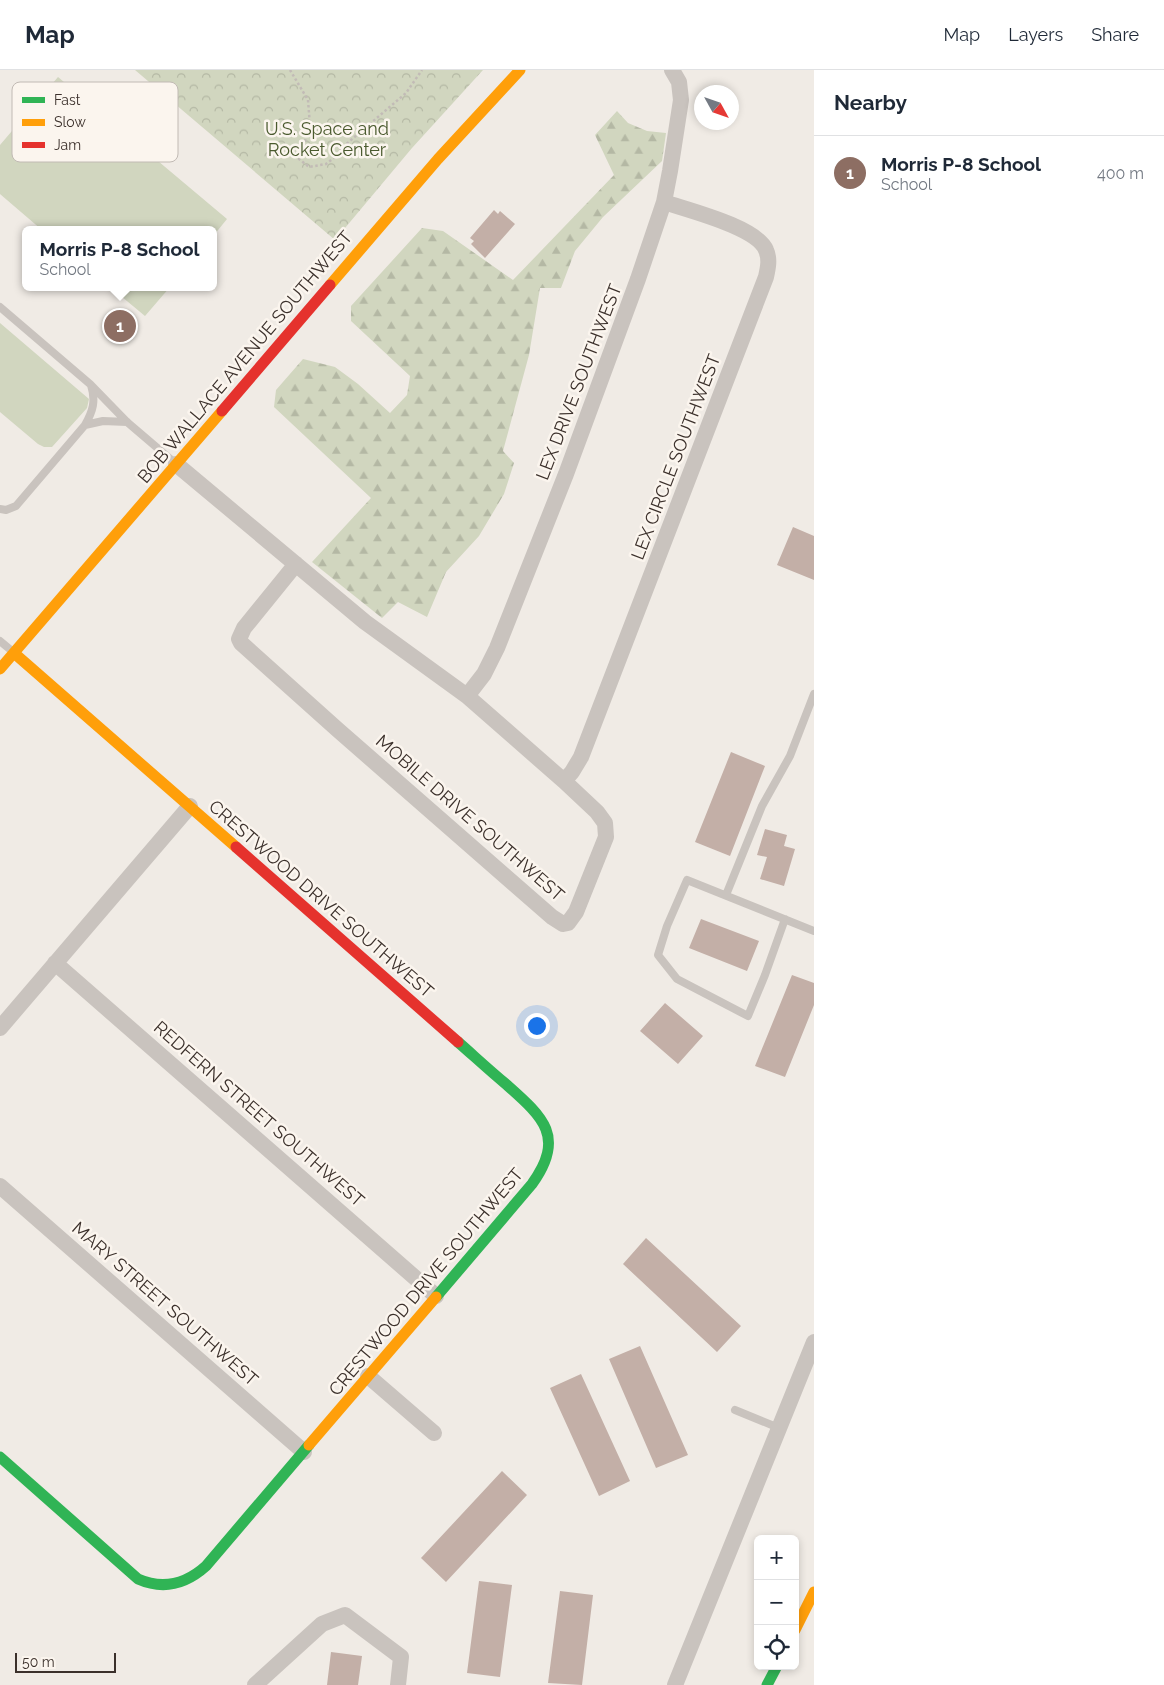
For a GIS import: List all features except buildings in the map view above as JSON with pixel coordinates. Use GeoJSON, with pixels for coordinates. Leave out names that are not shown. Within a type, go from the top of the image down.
{"type":"FeatureCollection","features":[{"type":"Feature","properties":{"kind":"main road","name":"BOB WALLACE AVENUE SOUTHWEST"},"geometry":{"type":"LineString","coordinates":[[0,669],[438,159],[520,70]]}},
{"type":"Feature","properties":{"kind":"main road","name":"CRESTWOOD DRIVE SOUTHWEST"},"geometry":{"type":"LineString","coordinates":[[0,1457],[138,1579],[160,1585],[185,1582],[199,1573],[538,1177],[549,1149],[544,1122],[526,1102],[14,653]]}},
{"type":"Feature","properties":{"kind":"main road"},"geometry":{"type":"LineString","coordinates":[[798,1625],[814,1592]]}},
{"type":"Feature","properties":{"kind":"main road"},"geometry":{"type":"LineString","coordinates":[[768,1685],[775,1670]]}},
{"type":"Feature","properties":{"kind":"street","name":"LEX DRIVE SOUTHWEST"},"geometry":{"type":"LineString","coordinates":[[467,696],[484,674],[497,648],[566,474],[638,280],[664,202],[681,100],[679,82],[672,70]]}},
{"type":"Feature","properties":{"kind":"street","name":"LEX CIRCLE SOUTHWEST"},"geometry":{"type":"LineString","coordinates":[[564,781],[581,757],[768,268],[766,250],[756,238],[725,222],[664,202]]}},
{"type":"Feature","properties":{"kind":"street","name":"MOBILE DRIVE SOUTHWEST"},"geometry":{"type":"LineString","coordinates":[[176,464],[388,639],[467,696],[602,817],[606,837],[576,912],[568,923],[563,924],[552,917],[444,824],[241,643],[239,639],[244,628],[296,564]]}},
{"type":"Feature","properties":{"kind":"street"},"geometry":{"type":"LineString","coordinates":[[0,1028],[190,806]]}},
{"type":"Feature","properties":{"kind":"street","name":"REDFERN STREET SOUTHWEST"},"geometry":{"type":"LineString","coordinates":[[55,963],[436,1296]]}},
{"type":"Feature","properties":{"kind":"street","name":"MARY STREET SOUTHWEST"},"geometry":{"type":"LineString","coordinates":[[0,1186],[304,1452]]}},
{"type":"Feature","properties":{"kind":"street"},"geometry":{"type":"LineString","coordinates":[[675,1685],[814,1342]]}},
{"type":"Feature","properties":{"kind":"street"},"geometry":{"type":"LineString","coordinates":[[368,1376],[434,1433]]}},
{"type":"Feature","properties":{"kind":"street"},"geometry":{"type":"LineString","coordinates":[[255,1685],[322,1624],[345,1615],[401,1657],[398,1685]]}},
{"type":"Feature","properties":{"kind":"lane"},"geometry":{"type":"LineString","coordinates":[[0,307],[90,384],[127,422],[176,464]]}},
{"type":"Feature","properties":{"kind":"lane"},"geometry":{"type":"LineString","coordinates":[[0,509],[6,510],[16,506],[85,425],[95,400],[90,384]]}},
{"type":"Feature","properties":{"kind":"lane"},"geometry":{"type":"LineString","coordinates":[[85,425],[103,421],[127,422]]}},
{"type":"Feature","properties":{"kind":"lane"},"geometry":{"type":"LineString","coordinates":[[0,642],[14,653]]}},
{"type":"Feature","properties":{"kind":"lane"},"geometry":{"type":"LineString","coordinates":[[726,895],[762,806],[790,756],[814,694]]}},
{"type":"Feature","properties":{"kind":"lane"},"geometry":{"type":"LineString","coordinates":[[784,918],[765,975],[748,1016],[677,979],[658,955],[667,926],[687,880],[784,918],[814,931]]}},
{"type":"Feature","properties":{"kind":"lane"},"geometry":{"type":"LineString","coordinates":[[735,1410],[779,1428]]}},
{"type":"Feature","properties":{"kind":"path"},"geometry":{"type":"LineString","coordinates":[[290,70],[308,100],[310,126],[299,159],[309,167],[326,164],[335,157],[344,146],[406,93],[422,70]]}},
{"type":"Feature","properties":{"kind":"green space","name":"U.S. Space and Rocket Center"},"geometry":{"type":"Polygon","coordinates":[[[135,70],[483,70],[412,148],[335,240],[178,107],[178,82],[149,82],[135,70]]]}},
{"type":"Feature","properties":{"kind":"green space"},"geometry":{"type":"Polygon","coordinates":[[[58,77],[64,82],[54,82],[58,77]]]}},
{"type":"Feature","properties":{"kind":"green space"},"geometry":{"type":"Polygon","coordinates":[[[617,111],[628,123],[647,131],[666,133],[662,161],[603,217],[575,251],[561,288],[540,288],[529,355],[503,451],[514,463],[504,494],[479,536],[446,572],[427,617],[398,602],[382,618],[312,562],[371,498],[274,407],[276,390],[303,359],[335,367],[358,384],[390,413],[407,395],[410,376],[351,321],[351,306],[422,228],[443,231],[513,280],[614,175],[595,135],[617,111]]]}},
{"type":"Feature","properties":{"kind":"green space"},"geometry":{"type":"Polygon","coordinates":[[[12,131],[12,162],[159,162],[227,219],[217,231],[217,226],[37,226],[0,194],[0,145],[12,131]]]}},
{"type":"Feature","properties":{"kind":"green space"},"geometry":{"type":"Polygon","coordinates":[[[115,291],[167,291],[145,316],[115,291]]]}},
{"type":"Feature","properties":{"kind":"green space"},"geometry":{"type":"Polygon","coordinates":[[[0,323],[89,399],[87,408],[52,447],[44,447],[38,444],[0,412],[0,323]]]}},
{"type":"Feature","properties":{"kind":"traffic: fast"},"geometry":{"type":"LineString","coordinates":[[436,1297],[532,1184],[542,1168],[548,1153],[549,1140],[540,1118],[531,1107],[458,1042]]}},
{"type":"Feature","properties":{"kind":"traffic: fast"},"geometry":{"type":"LineString","coordinates":[[0,1457],[138,1579],[156,1584],[165,1584],[182,1581],[206,1566],[309,1445]]}},
{"type":"Feature","properties":{"kind":"traffic: fast"},"geometry":{"type":"LineString","coordinates":[[767,1685],[775,1670]]}},
{"type":"Feature","properties":{"kind":"traffic: slow"},"geometry":{"type":"LineString","coordinates":[[330,285],[438,159],[520,70]]}},
{"type":"Feature","properties":{"kind":"traffic: slow"},"geometry":{"type":"LineString","coordinates":[[0,669],[222,411]]}},
{"type":"Feature","properties":{"kind":"traffic: slow"},"geometry":{"type":"LineString","coordinates":[[14,653],[236,847]]}},
{"type":"Feature","properties":{"kind":"traffic: slow"},"geometry":{"type":"LineString","coordinates":[[309,1445],[436,1297]]}},
{"type":"Feature","properties":{"kind":"traffic: slow"},"geometry":{"type":"LineString","coordinates":[[798,1625],[814,1592]]}},
{"type":"Feature","properties":{"kind":"traffic: jam"},"geometry":{"type":"LineString","coordinates":[[222,411],[330,285]]}},
{"type":"Feature","properties":{"kind":"traffic: jam"},"geometry":{"type":"LineString","coordinates":[[236,847],[458,1042]]}},
{"type":"Feature","properties":{"kind":"place","name":"Morris P-8 School"},"geometry":{"type":"Point","coordinates":[120,326]}}]}
